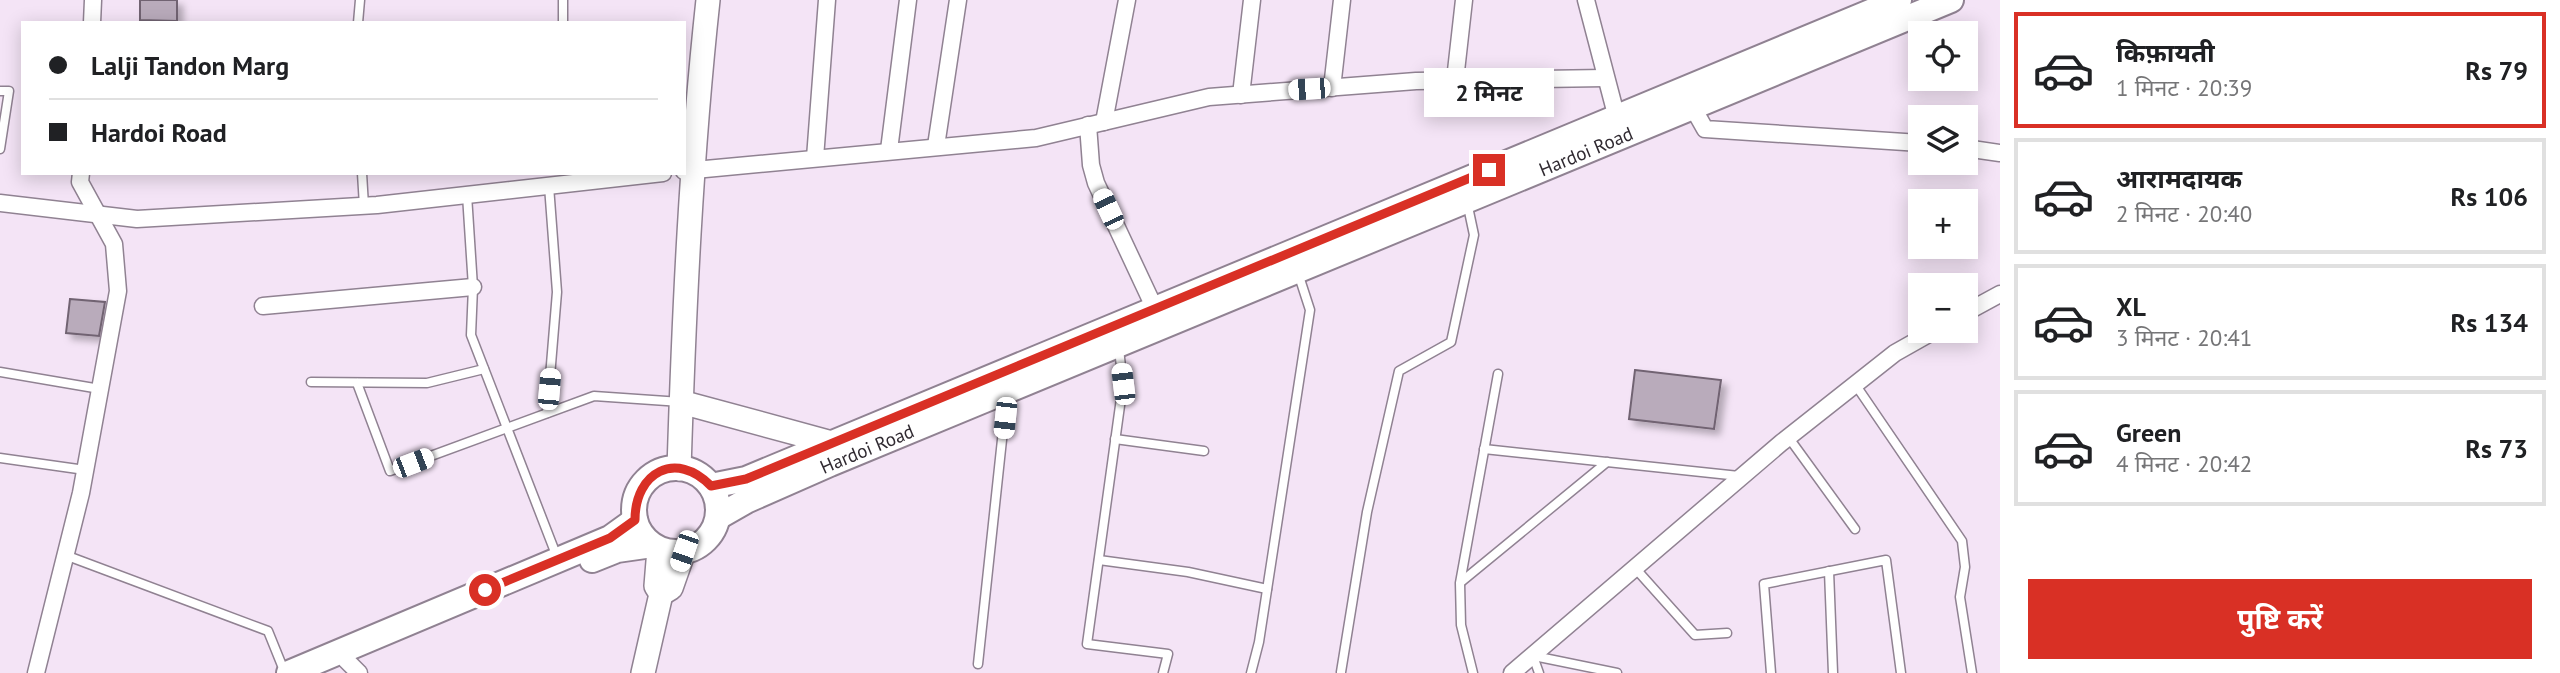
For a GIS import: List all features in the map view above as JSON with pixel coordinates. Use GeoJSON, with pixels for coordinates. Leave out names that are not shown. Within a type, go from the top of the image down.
{"type":"FeatureCollection","features":[{"type":"Feature","properties":{"kind":"main road","name":"Hardoi Road"},"geometry":{"type":"LineString","coordinates":[[718,517],[836,452],[1115,336],[1297,270],[1467,199],[1619,126],[1899,0]]}},
{"type":"Feature","properties":{"kind":"main road","name":"Hardoi Road"},"geometry":{"type":"LineString","coordinates":[[711,486],[746,479],[836,452],[1008,391],[1115,336],[1155,309],[1619,126],[1692,106],[1951,0]]}},
{"type":"Feature","properties":{"kind":"main road"},"geometry":{"type":"LineString","coordinates":[[317,673],[352,667],[617,550],[656,547],[684,551],[697,546],[711,533],[718,517],[718,502],[711,486],[700,475],[679,468],[668,468],[652,476],[641,486],[635,501],[635,520],[641,534],[656,547]]}},
{"type":"Feature","properties":{"kind":"main road"},"geometry":{"type":"LineString","coordinates":[[287,673],[610,538],[635,520]]}},
{"type":"Feature","properties":{"kind":"street"},"geometry":{"type":"LineString","coordinates":[[92,21],[93,0]]}},
{"type":"Feature","properties":{"kind":"street"},"geometry":{"type":"LineString","coordinates":[[679,468],[688,170],[697,65],[708,0]]}},
{"type":"Feature","properties":{"kind":"street"},"geometry":{"type":"LineString","coordinates":[[815,158],[827,0]]}},
{"type":"Feature","properties":{"kind":"street"},"geometry":{"type":"LineString","coordinates":[[889,150],[908,0]]}},
{"type":"Feature","properties":{"kind":"street"},"geometry":{"type":"LineString","coordinates":[[936,146],[958,0]]}},
{"type":"Feature","properties":{"kind":"street"},"geometry":{"type":"LineString","coordinates":[[1127,0],[1096,123],[1091,165],[1096,183],[1155,309]]}},
{"type":"Feature","properties":{"kind":"street"},"geometry":{"type":"LineString","coordinates":[[1241,95],[1252,0]]}},
{"type":"Feature","properties":{"kind":"street"},"geometry":{"type":"LineString","coordinates":[[1332,88],[1342,0]]}},
{"type":"Feature","properties":{"kind":"street"},"geometry":{"type":"LineString","coordinates":[[1455,80],[1464,0]]}},
{"type":"Feature","properties":{"kind":"street"},"geometry":{"type":"LineString","coordinates":[[1586,0],[1619,126]]}},
{"type":"Feature","properties":{"kind":"street"},"geometry":{"type":"LineString","coordinates":[[688,170],[1035,138],[1209,97],[1455,80],[1605,78]]}},
{"type":"Feature","properties":{"kind":"street"},"geometry":{"type":"LineString","coordinates":[[1692,106],[1705,129],[1908,142]]}},
{"type":"Feature","properties":{"kind":"street"},"geometry":{"type":"LineString","coordinates":[[1978,150],[2000,153]]}},
{"type":"Feature","properties":{"kind":"street"},"geometry":{"type":"LineString","coordinates":[[36,673],[85,470],[118,291],[114,244],[94,213],[80,183],[81,175]]}},
{"type":"Feature","properties":{"kind":"street"},"geometry":{"type":"LineString","coordinates":[[0,203],[138,219],[364,206],[646,175]]}},
{"type":"Feature","properties":{"kind":"street"},"geometry":{"type":"LineString","coordinates":[[263,306],[472,287]]}},
{"type":"Feature","properties":{"kind":"street"},"geometry":{"type":"LineString","coordinates":[[1978,306],[2000,294]]}},
{"type":"Feature","properties":{"kind":"street"},"geometry":{"type":"LineString","coordinates":[[1512,673],[1789,438],[1895,353],[1913,343]]}},
{"type":"Feature","properties":{"kind":"street"},"geometry":{"type":"LineString","coordinates":[[681,402],[836,452]]}},
{"type":"Feature","properties":{"kind":"street"},"geometry":{"type":"LineString","coordinates":[[643,673],[661,594],[656,586],[656,547]]}},
{"type":"Feature","properties":{"kind":"street"},"geometry":{"type":"LineString","coordinates":[[661,594],[671,588],[684,551]]}},
{"type":"Feature","properties":{"kind":"lane"},"geometry":{"type":"LineString","coordinates":[[358,21],[360,0]]}},
{"type":"Feature","properties":{"kind":"lane"},"geometry":{"type":"LineString","coordinates":[[563,0],[563,21]]}},
{"type":"Feature","properties":{"kind":"lane"},"geometry":{"type":"LineString","coordinates":[[0,90],[9,91],[0,149]]}},
{"type":"Feature","properties":{"kind":"lane"},"geometry":{"type":"LineString","coordinates":[[362,175],[364,206]]}},
{"type":"Feature","properties":{"kind":"lane"},"geometry":{"type":"LineString","coordinates":[[547,413],[558,292],[550,186]]}},
{"type":"Feature","properties":{"kind":"lane"},"geometry":{"type":"LineString","coordinates":[[467,195],[472,287],[471,335],[558,559]]}},
{"type":"Feature","properties":{"kind":"lane"},"geometry":{"type":"LineString","coordinates":[[1341,672],[1367,512],[1399,371],[1451,342],[1474,235],[1467,199]]}},
{"type":"Feature","properties":{"kind":"lane"},"geometry":{"type":"LineString","coordinates":[[1251,673],[1267,589],[1310,310],[1297,270]]}},
{"type":"Feature","properties":{"kind":"lane"},"geometry":{"type":"LineString","coordinates":[[1115,336],[1123,384],[1087,644],[1168,654],[1163,673]]}},
{"type":"Feature","properties":{"kind":"lane"},"geometry":{"type":"LineString","coordinates":[[311,382],[427,383],[484,369]]}},
{"type":"Feature","properties":{"kind":"lane"},"geometry":{"type":"LineString","coordinates":[[0,372],[100,389]]}},
{"type":"Feature","properties":{"kind":"lane"},"geometry":{"type":"LineString","coordinates":[[1472,673],[1461,625],[1460,583],[1498,374]]}},
{"type":"Feature","properties":{"kind":"lane"},"geometry":{"type":"LineString","coordinates":[[357,383],[390,471],[594,396],[681,402]]}},
{"type":"Feature","properties":{"kind":"lane"},"geometry":{"type":"LineString","coordinates":[[1855,384],[1962,541],[1965,567],[1960,597],[1972,673]]}},
{"type":"Feature","properties":{"kind":"lane"},"geometry":{"type":"LineString","coordinates":[[978,664],[1008,391]]}},
{"type":"Feature","properties":{"kind":"lane"},"geometry":{"type":"LineString","coordinates":[[1789,438],[1855,529]]}},
{"type":"Feature","properties":{"kind":"lane"},"geometry":{"type":"LineString","coordinates":[[1115,439],[1204,451]]}},
{"type":"Feature","properties":{"kind":"lane"},"geometry":{"type":"LineString","coordinates":[[1484,449],[1743,476]]}},
{"type":"Feature","properties":{"kind":"lane"},"geometry":{"type":"LineString","coordinates":[[0,458],[85,470]]}},
{"type":"Feature","properties":{"kind":"lane"},"geometry":{"type":"LineString","coordinates":[[1460,583],[1607,462]]}},
{"type":"Feature","properties":{"kind":"lane"},"geometry":{"type":"LineString","coordinates":[[65,555],[268,631],[287,673]]}},
{"type":"Feature","properties":{"kind":"lane"},"geometry":{"type":"LineString","coordinates":[[1099,560],[1188,572],[1267,589]]}},
{"type":"Feature","properties":{"kind":"lane"},"geometry":{"type":"LineString","coordinates":[[1771,673],[1764,584],[1886,560],[1901,673]]}},
{"type":"Feature","properties":{"kind":"lane"},"geometry":{"type":"LineString","coordinates":[[1636,568],[1695,635],[1727,633]]}},
{"type":"Feature","properties":{"kind":"lane"},"geometry":{"type":"LineString","coordinates":[[1829,571],[1833,673]]}},
{"type":"Feature","properties":{"kind":"lane"},"geometry":{"type":"LineString","coordinates":[[1533,656],[1539,673]]}},
{"type":"Feature","properties":{"kind":"lane"},"geometry":{"type":"LineString","coordinates":[[1533,656],[1617,673]]}},
{"type":"Feature","properties":{"kind":"building"},"geometry":{"type":"Polygon","coordinates":[[[140,0],[177,0],[177,21],[140,20],[140,0]]]}},
{"type":"Feature","properties":{"kind":"building"},"geometry":{"type":"Polygon","coordinates":[[[70,299],[105,302],[99,336],[66,333],[70,299]]]}},
{"type":"Feature","properties":{"kind":"building"},"geometry":{"type":"Polygon","coordinates":[[[1635,370],[1721,380],[1714,429],[1629,419],[1635,370]]]}},
{"type":"Feature","properties":{"kind":"route"},"geometry":{"type":"LineString","coordinates":[[485,590],[610,538],[635,520],[635,501],[641,486],[652,476],[668,468],[686,469],[700,475],[711,486],[746,479],[1489,170]]}}]}
